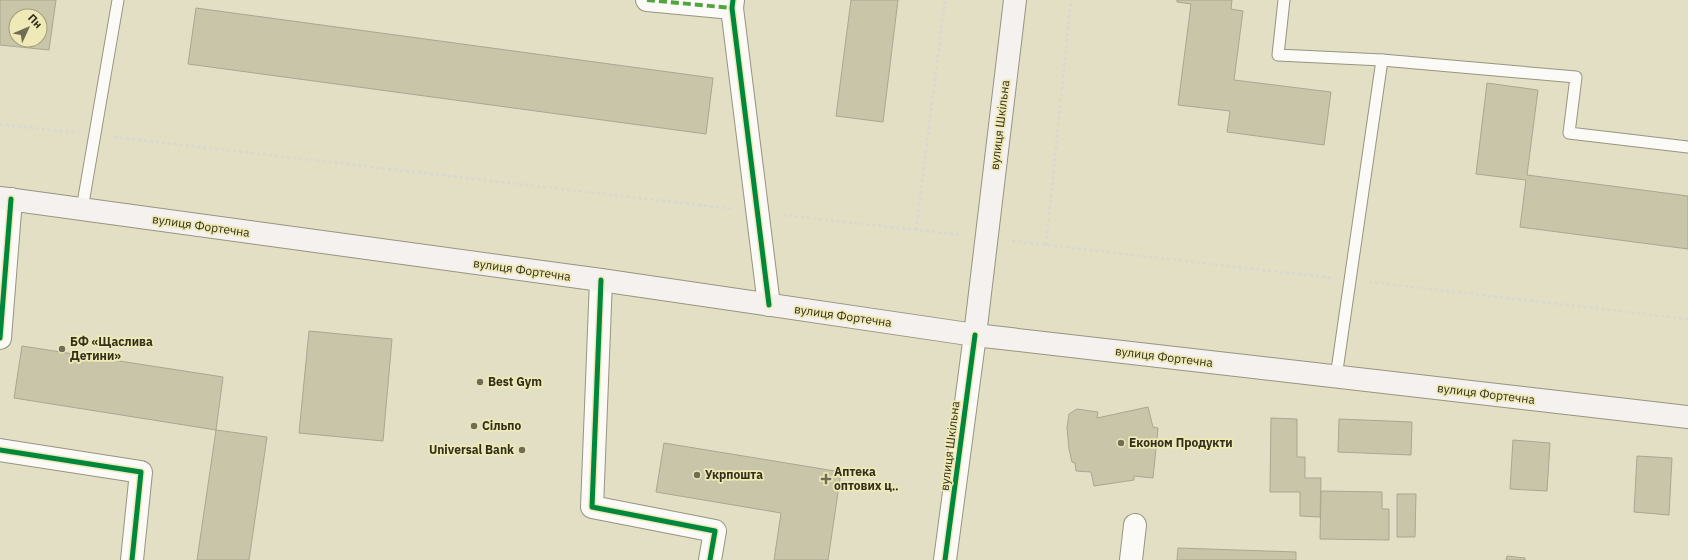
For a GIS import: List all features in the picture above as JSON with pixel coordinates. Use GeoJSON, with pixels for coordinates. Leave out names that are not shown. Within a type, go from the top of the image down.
{"type":"FeatureCollection","features":[{"type":"Feature","properties":{"kind":"main road","name":"вулиця Шкільна"},"geometry":{"type":"LineString","coordinates":[[974,335],[1015,0]]}},
{"type":"Feature","properties":{"kind":"main road","name":"вулиця Фортечна"},"geometry":{"type":"LineString","coordinates":[[6,199],[601,280],[974,335],[1688,417]]}},
{"type":"Feature","properties":{"kind":"street"},"geometry":{"type":"LineString","coordinates":[[647,0],[733,4],[769,305]]}},
{"type":"Feature","properties":{"kind":"street"},"geometry":{"type":"LineString","coordinates":[[0,338],[6,199]]}},
{"type":"Feature","properties":{"kind":"street"},"geometry":{"type":"LineString","coordinates":[[601,280],[592,507],[715,531],[710,560]]}},
{"type":"Feature","properties":{"kind":"street","name":"вулиця Шкільна"},"geometry":{"type":"LineString","coordinates":[[946,560],[974,335]]}},
{"type":"Feature","properties":{"kind":"street"},"geometry":{"type":"LineString","coordinates":[[0,450],[141,472],[132,560]]}},
{"type":"Feature","properties":{"kind":"street"},"geometry":{"type":"LineString","coordinates":[[1131,560],[1135,526]]}},
{"type":"Feature","properties":{"kind":"lane"},"geometry":{"type":"LineString","coordinates":[[82,209],[118,0]]}},
{"type":"Feature","properties":{"kind":"lane"},"geometry":{"type":"LineString","coordinates":[[1284,0],[1278,55],[1382,60],[1576,77],[1569,132],[1688,147]]}},
{"type":"Feature","properties":{"kind":"lane"},"geometry":{"type":"LineString","coordinates":[[1336,377],[1382,60]]}},
{"type":"Feature","properties":{"kind":"path"},"geometry":{"type":"LineString","coordinates":[[916,230],[945,0]]}},
{"type":"Feature","properties":{"kind":"path"},"geometry":{"type":"LineString","coordinates":[[1046,245],[1071,0]]}},
{"type":"Feature","properties":{"kind":"path"},"geometry":{"type":"LineString","coordinates":[[0,124],[1688,319]]}},
{"type":"Feature","properties":{"kind":"building"},"geometry":{"type":"Polygon","coordinates":[[[0,0],[56,0],[49,50],[29,48],[48,48],[48,8],[8,8],[8,46],[0,45],[0,0]]]}},
{"type":"Feature","properties":{"kind":"building"},"geometry":{"type":"Polygon","coordinates":[[[851,0],[898,0],[883,122],[836,116],[851,0]]]}},
{"type":"Feature","properties":{"kind":"building"},"geometry":{"type":"Polygon","coordinates":[[[1177,0],[1232,0],[1231,9],[1243,11],[1234,80],[1331,92],[1324,145],[1227,132],[1230,111],[1178,105],[1191,4],[1177,2],[1177,0]]]}},
{"type":"Feature","properties":{"kind":"building"},"geometry":{"type":"Polygon","coordinates":[[[196,8],[713,78],[706,134],[188,64],[196,8]]]}},
{"type":"Feature","properties":{"kind":"building"},"geometry":{"type":"Polygon","coordinates":[[[1487,83],[1538,90],[1527,175],[1688,196],[1688,249],[1520,227],[1526,180],[1476,174],[1487,83]]]}},
{"type":"Feature","properties":{"kind":"building"},"geometry":{"type":"Polygon","coordinates":[[[309,331],[392,339],[383,441],[299,433],[309,331]]]}},
{"type":"Feature","properties":{"kind":"building"},"geometry":{"type":"Polygon","coordinates":[[[22,346],[223,377],[216,430],[14,398],[22,346]]]}},
{"type":"Feature","properties":{"kind":"building"},"geometry":{"type":"Polygon","coordinates":[[[1148,407],[1153,427],[1158,428],[1153,478],[1134,476],[1134,480],[1094,486],[1091,472],[1076,471],[1075,463],[1072,462],[1069,449],[1067,428],[1069,414],[1077,409],[1098,412],[1097,418],[1148,407]]]}},
{"type":"Feature","properties":{"kind":"building"},"geometry":{"type":"Polygon","coordinates":[[[1271,418],[1297,419],[1297,457],[1305,457],[1305,478],[1321,478],[1320,517],[1300,516],[1300,492],[1270,492],[1271,418]]]}},
{"type":"Feature","properties":{"kind":"building"},"geometry":{"type":"Polygon","coordinates":[[[1339,419],[1412,422],[1411,455],[1338,452],[1339,419]]]}},
{"type":"Feature","properties":{"kind":"building"},"geometry":{"type":"Polygon","coordinates":[[[216,430],[267,437],[249,560],[197,560],[216,430]]]}},
{"type":"Feature","properties":{"kind":"building"},"geometry":{"type":"Polygon","coordinates":[[[1513,440],[1550,443],[1547,491],[1510,489],[1513,440]]]}},
{"type":"Feature","properties":{"kind":"building"},"geometry":{"type":"Polygon","coordinates":[[[664,443],[841,472],[828,560],[774,560],[781,513],[656,492],[664,443]]]}},
{"type":"Feature","properties":{"kind":"building"},"geometry":{"type":"Polygon","coordinates":[[[1637,456],[1672,458],[1669,515],[1634,512],[1637,456]]]}},
{"type":"Feature","properties":{"kind":"building"},"geometry":{"type":"Polygon","coordinates":[[[1321,491],[1382,492],[1382,509],[1389,509],[1389,540],[1320,539],[1321,491]]]}},
{"type":"Feature","properties":{"kind":"building"},"geometry":{"type":"Polygon","coordinates":[[[1397,494],[1416,494],[1415,537],[1397,537],[1397,494]]]}},
{"type":"Feature","properties":{"kind":"building"},"geometry":{"type":"Polygon","coordinates":[[[1178,548],[1296,552],[1296,560],[1177,560],[1178,548]]]}},
{"type":"Feature","properties":{"kind":"building"},"geometry":{"type":"Polygon","coordinates":[[[1507,556],[1525,558],[1525,560],[1506,560],[1507,556]]]}},
{"type":"Feature","properties":{"kind":"marked path"},"geometry":{"type":"LineString","coordinates":[[647,0],[732,8]]}},
{"type":"Feature","properties":{"kind":"cycle path"},"geometry":{"type":"LineString","coordinates":[[733,0],[732,8],[769,305]]}},
{"type":"Feature","properties":{"kind":"cycle path"},"geometry":{"type":"LineString","coordinates":[[0,338],[11,199]]}},
{"type":"Feature","properties":{"kind":"cycle path"},"geometry":{"type":"LineString","coordinates":[[601,280],[592,507],[715,531],[710,560]]}},
{"type":"Feature","properties":{"kind":"cycle path"},"geometry":{"type":"LineString","coordinates":[[945,560],[975,335]]}},
{"type":"Feature","properties":{"kind":"cycle path"},"geometry":{"type":"LineString","coordinates":[[0,450],[141,472],[132,560]]}},
{"type":"Feature","properties":{"kind":"place","name":"БФ «Щаслива Детини»"},"geometry":{"type":"Point","coordinates":[62,349]}},
{"type":"Feature","properties":{"kind":"place","name":"Best Gym"},"geometry":{"type":"Point","coordinates":[480,382]}},
{"type":"Feature","properties":{"kind":"place","name":"Сільпо"},"geometry":{"type":"Point","coordinates":[474,426]}},
{"type":"Feature","properties":{"kind":"place","name":"Економ Продукти"},"geometry":{"type":"Point","coordinates":[1121,443]}},
{"type":"Feature","properties":{"kind":"place","name":"Universal Bank"},"geometry":{"type":"Point","coordinates":[522,450]}},
{"type":"Feature","properties":{"kind":"place","name":"Укрпошта"},"geometry":{"type":"Point","coordinates":[697,475]}},
{"type":"Feature","properties":{"kind":"place","name":"Аптека оптових ц‥"},"geometry":{"type":"Point","coordinates":[826,479]}}]}
